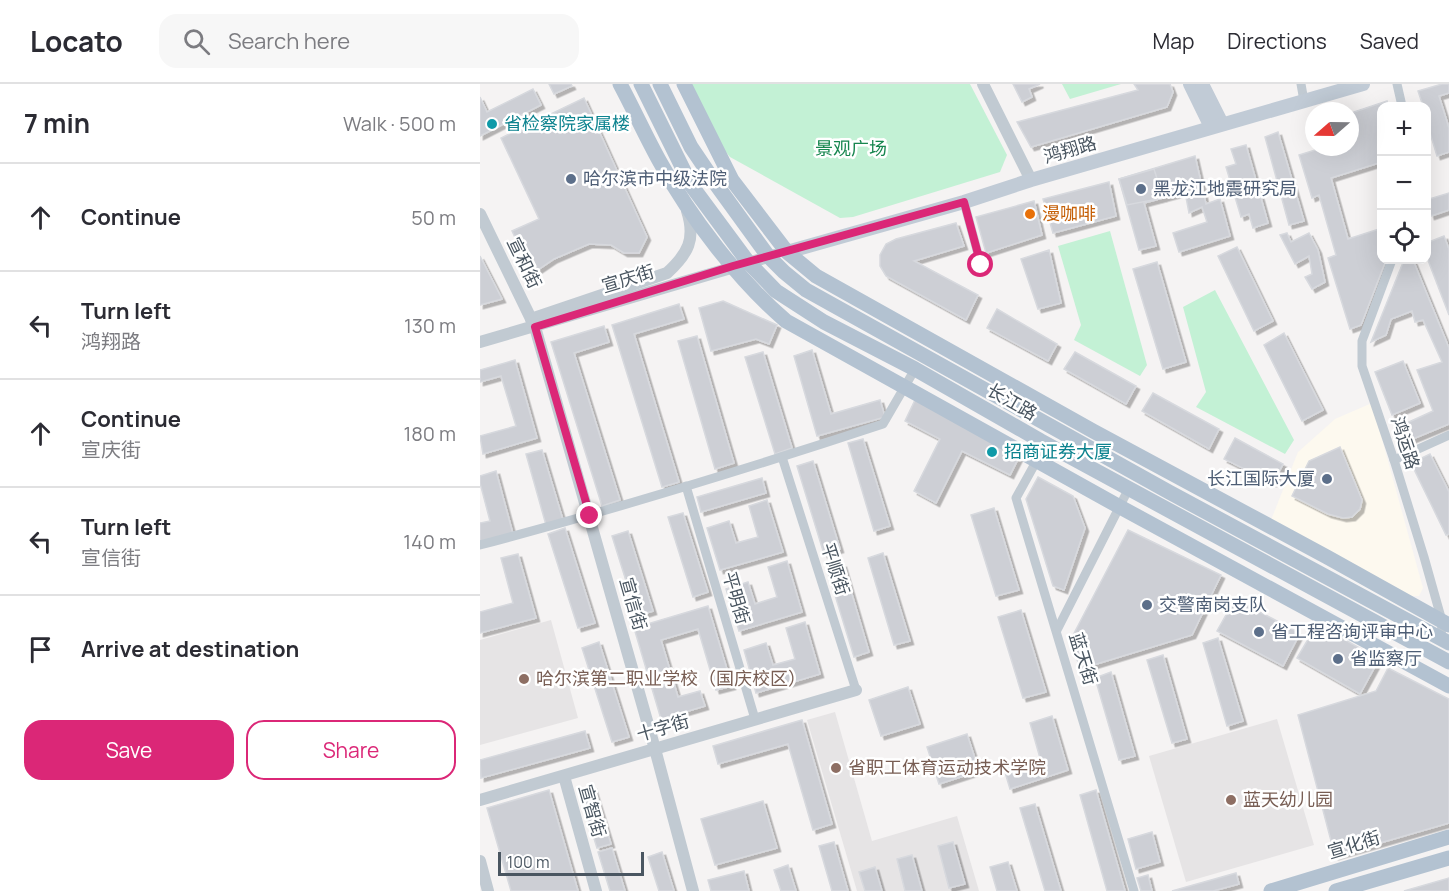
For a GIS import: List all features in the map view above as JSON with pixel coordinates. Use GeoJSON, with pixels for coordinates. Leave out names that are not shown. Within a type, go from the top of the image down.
{"type":"FeatureCollection","features":[{"type":"Feature","properties":{"kind":"main road"},"geometry":{"type":"LineString","coordinates":[[620,84],[684,202],[733,266],[786,321],[1119,507],[1449,686]]}},
{"type":"Feature","properties":{"kind":"main road","name":"长江路"},"geometry":{"type":"LineString","coordinates":[[641,84],[692,185],[748,262],[776,291],[824,322],[915,369],[1041,441],[1449,662]]}},
{"type":"Feature","properties":{"kind":"main road","name":"长江路"},"geometry":{"type":"LineString","coordinates":[[660,84],[691,147],[705,168],[768,256],[794,281],[834,307],[1445,641]]}},
{"type":"Feature","properties":{"kind":"main road"},"geometry":{"type":"LineString","coordinates":[[684,84],[732,180],[787,252],[805,268],[828,284],[1093,431],[1445,623]]}},
{"type":"Feature","properties":{"kind":"main road"},"geometry":{"type":"LineString","coordinates":[[1190,84],[1217,126]]}},
{"type":"Feature","properties":{"kind":"main road"},"geometry":{"type":"LineString","coordinates":[[1202,84],[1217,126]]}},
{"type":"Feature","properties":{"kind":"main road","name":"鸿翔路"},"geometry":{"type":"LineString","coordinates":[[787,252],[1363,84]]}},
{"type":"Feature","properties":{"kind":"main road","name":"宣化街"},"geometry":{"type":"LineString","coordinates":[[1271,891],[1449,837]]}},
{"type":"Feature","properties":{"kind":"main road"},"geometry":{"type":"LineString","coordinates":[[1336,891],[1449,858]]}},
{"type":"Feature","properties":{"kind":"street"},"geometry":{"type":"LineString","coordinates":[[983,84],[1031,180]]}},
{"type":"Feature","properties":{"kind":"street"},"geometry":{"type":"LineString","coordinates":[[1301,84],[1304,101]]}},
{"type":"Feature","properties":{"kind":"street"},"geometry":{"type":"LineString","coordinates":[[1397,84],[1401,102]]}},
{"type":"Feature","properties":{"kind":"street"},"geometry":{"type":"LineString","coordinates":[[533,323],[667,273],[678,263],[687,250],[690,240],[692,226],[684,202]]}},
{"type":"Feature","properties":{"kind":"street"},"geometry":{"type":"LineString","coordinates":[[964,202],[981,265]]}},
{"type":"Feature","properties":{"kind":"street","name":"宣和街"},"geometry":{"type":"LineString","coordinates":[[480,214],[533,323]]}},
{"type":"Feature","properties":{"kind":"street","name":"宣庆街"},"geometry":{"type":"LineString","coordinates":[[480,342],[533,323],[787,252]]}},
{"type":"Feature","properties":{"kind":"street","name":"鸿运路"},"geometry":{"type":"LineString","coordinates":[[1391,264],[1362,341],[1362,366],[1445,623],[1445,641]]}},
{"type":"Feature","properties":{"kind":"street","name":"宣信街"},"geometry":{"type":"LineString","coordinates":[[533,323],[590,516],[693,891]]}},
{"type":"Feature","properties":{"kind":"street"},"geometry":{"type":"LineString","coordinates":[[480,545],[590,516],[884,424],[915,369]]}},
{"type":"Feature","properties":{"kind":"street"},"geometry":{"type":"LineString","coordinates":[[1394,460],[1449,435]]}},
{"type":"Feature","properties":{"kind":"street","name":"蓝天街"},"geometry":{"type":"LineString","coordinates":[[1041,441],[1037,460],[1016,498],[1134,891]]}},
{"type":"Feature","properties":{"kind":"street","name":"平顺街"},"geometry":{"type":"LineString","coordinates":[[782,457],[856,690]]}},
{"type":"Feature","properties":{"kind":"street","name":"平明街"},"geometry":{"type":"LineString","coordinates":[[686,486],[755,719]]}},
{"type":"Feature","properties":{"kind":"street"},"geometry":{"type":"LineString","coordinates":[[1057,630],[1129,488]]}},
{"type":"Feature","properties":{"kind":"street","name":"十字街"},"geometry":{"type":"LineString","coordinates":[[480,800],[856,690]]}},
{"type":"Feature","properties":{"kind":"street","name":"宣智街"},"geometry":{"type":"LineString","coordinates":[[564,776],[596,891]]}},
{"type":"Feature","properties":{"kind":"street"},"geometry":{"type":"LineString","coordinates":[[480,861],[488,891]]}},
{"type":"Feature","properties":{"kind":"shaded area"},"geometry":{"type":"Polygon","coordinates":[[[1372,403],[1423,588],[1419,596],[1411,596],[1271,520],[1298,452],[1335,419],[1372,403]]]}},
{"type":"Feature","properties":{"kind":"shaded area","name":"哈尔滨第二职业学校（国庆校区）"},"geometry":{"type":"Polygon","coordinates":[[[551,620],[578,718],[480,745],[480,640],[551,620]]]}},
{"type":"Feature","properties":{"kind":"shaded area","name":"省职工体育运动技术学院"},"geometry":{"type":"Polygon","coordinates":[[[835,712],[872,841],[957,816],[979,891],[857,891],[807,720],[835,712]]]}},
{"type":"Feature","properties":{"kind":"shaded area","name":"蓝天幼儿园"},"geometry":{"type":"Polygon","coordinates":[[[1277,719],[1314,845],[1186,882],[1149,756],[1277,719]]]}},
{"type":"Feature","properties":{"kind":"green space","name":"景观广场"},"geometry":{"type":"Polygon","coordinates":[[[689,84],[970,84],[1007,155],[1000,172],[853,217],[840,218],[730,157],[720,145],[689,84]]]}},
{"type":"Feature","properties":{"kind":"green space"},"geometry":{"type":"Polygon","coordinates":[[[1062,84],[1121,84],[1070,99],[1062,84]]]}},
{"type":"Feature","properties":{"kind":"green space"},"geometry":{"type":"Polygon","coordinates":[[[1110,231],[1147,365],[1140,376],[1074,340],[1081,325],[1058,246],[1110,231]]]}},
{"type":"Feature","properties":{"kind":"green space"},"geometry":{"type":"Polygon","coordinates":[[[1215,290],[1294,440],[1285,454],[1196,407],[1206,392],[1183,307],[1215,290]]]}},
{"type":"Feature","properties":{"kind":"building"},"geometry":{"type":"Polygon","coordinates":[[[549,84],[571,84],[572,86],[554,94],[549,84]]]}},
{"type":"Feature","properties":{"kind":"building"},"geometry":{"type":"Polygon","coordinates":[[[1013,84],[1040,84],[1029,89],[1032,97],[1022,102],[1013,84]]]}},
{"type":"Feature","properties":{"kind":"building"},"geometry":{"type":"Polygon","coordinates":[[[1134,84],[1170,84],[1173,92],[1167,107],[1031,147],[1017,122],[1138,90],[1134,84]]]}},
{"type":"Feature","properties":{"kind":"building"},"geometry":{"type":"Polygon","coordinates":[[[1449,84],[1449,93],[1439,96],[1449,128],[1449,152],[1437,156],[1431,136],[1431,102],[1422,102],[1418,91],[1449,84]]]}},
{"type":"Feature","properties":{"kind":"building","name":"省检察院家属楼"},"geometry":{"type":"Polygon","coordinates":[[[533,89],[541,105],[480,136],[480,97],[487,112],[533,89]]]}},
{"type":"Feature","properties":{"kind":"building","name":"哈尔滨市中级法院"},"geometry":{"type":"Polygon","coordinates":[[[584,98],[647,237],[639,253],[624,253],[611,245],[589,244],[554,259],[532,274],[512,231],[539,219],[501,138],[584,98]]]}},
{"type":"Feature","properties":{"kind":"building"},"geometry":{"type":"Polygon","coordinates":[[[1377,104],[1377,164],[1331,178],[1348,239],[1377,230],[1377,264],[1384,264],[1361,325],[1350,329],[1328,258],[1336,255],[1319,195],[1312,198],[1299,155],[1305,153],[1305,156],[1359,156],[1359,110],[1377,104]]]}},
{"type":"Feature","properties":{"kind":"building"},"geometry":{"type":"Polygon","coordinates":[[[1278,132],[1304,221],[1289,225],[1265,137],[1278,132]]]}},
{"type":"Feature","properties":{"kind":"building"},"geometry":{"type":"Polygon","coordinates":[[[1246,145],[1268,223],[1253,228],[1249,214],[1241,217],[1226,167],[1236,164],[1231,149],[1246,145]]]}},
{"type":"Feature","properties":{"kind":"building"},"geometry":{"type":"Polygon","coordinates":[[[1195,156],[1206,204],[1220,199],[1230,236],[1179,252],[1173,233],[1207,222],[1202,207],[1189,213],[1185,192],[1144,203],[1156,246],[1139,250],[1119,179],[1195,156]]]}},
{"type":"Feature","properties":{"kind":"building","name":"黑龙江地震研究局"},"geometry":{"type":"Polygon","coordinates":[[[1154,169],[1163,198],[1127,205],[1119,179],[1154,169]]]}},
{"type":"Feature","properties":{"kind":"building"},"geometry":{"type":"Polygon","coordinates":[[[1109,182],[1116,216],[1053,233],[1043,199],[1109,182]]]}},
{"type":"Feature","properties":{"kind":"building"},"geometry":{"type":"Polygon","coordinates":[[[1449,193],[1449,210],[1431,216],[1431,198],[1449,193]]]}},
{"type":"Feature","properties":{"kind":"building"},"geometry":{"type":"Polygon","coordinates":[[[1034,201],[1042,235],[986,253],[976,217],[1034,201]]]}},
{"type":"Feature","properties":{"kind":"building"},"geometry":{"type":"Polygon","coordinates":[[[956,223],[964,246],[914,261],[978,295],[966,320],[886,276],[880,266],[880,255],[886,244],[896,239],[956,223]]]}},
{"type":"Feature","properties":{"kind":"building"},"geometry":{"type":"Polygon","coordinates":[[[1287,233],[1291,242],[1309,233],[1318,250],[1325,282],[1312,289],[1305,277],[1312,274],[1309,256],[1295,264],[1280,235],[1287,233]]]}},
{"type":"Feature","properties":{"kind":"building"},"geometry":{"type":"Polygon","coordinates":[[[1444,236],[1449,249],[1449,315],[1429,264],[1431,241],[1444,236]]]}},
{"type":"Feature","properties":{"kind":"building"},"geometry":{"type":"Polygon","coordinates":[[[1237,247],[1273,321],[1254,331],[1218,256],[1237,247]]]}},
{"type":"Feature","properties":{"kind":"building"},"geometry":{"type":"Polygon","coordinates":[[[1049,250],[1061,303],[1038,309],[1021,259],[1049,250]]]}},
{"type":"Feature","properties":{"kind":"building"},"geometry":{"type":"Polygon","coordinates":[[[480,256],[502,299],[480,305],[480,256]]]}},
{"type":"Feature","properties":{"kind":"building"},"geometry":{"type":"Polygon","coordinates":[[[1157,262],[1186,362],[1163,369],[1133,269],[1157,262]]]}},
{"type":"Feature","properties":{"kind":"building"},"geometry":{"type":"Polygon","coordinates":[[[1402,264],[1415,264],[1449,348],[1449,424],[1403,443],[1398,427],[1433,411],[1417,370],[1442,362],[1423,320],[1415,322],[1412,311],[1391,319],[1386,335],[1371,342],[1402,264]]]}},
{"type":"Feature","properties":{"kind":"building"},"geometry":{"type":"Polygon","coordinates":[[[723,301],[777,325],[769,344],[756,339],[711,351],[699,308],[723,301]]]}},
{"type":"Feature","properties":{"kind":"building"},"geometry":{"type":"Polygon","coordinates":[[[679,304],[684,319],[634,334],[679,482],[662,487],[612,325],[679,304]]]}},
{"type":"Feature","properties":{"kind":"building"},"geometry":{"type":"Polygon","coordinates":[[[997,309],[1057,344],[1048,361],[987,328],[997,309]]]}},
{"type":"Feature","properties":{"kind":"building"},"geometry":{"type":"Polygon","coordinates":[[[604,326],[609,342],[574,353],[620,500],[602,506],[551,342],[604,326]]]}},
{"type":"Feature","properties":{"kind":"building"},"geometry":{"type":"Polygon","coordinates":[[[1284,333],[1323,410],[1302,421],[1264,345],[1284,333]]]}},
{"type":"Feature","properties":{"kind":"building"},"geometry":{"type":"Polygon","coordinates":[[[697,336],[734,463],[715,469],[678,341],[697,336]]]}},
{"type":"Feature","properties":{"kind":"building"},"geometry":{"type":"Polygon","coordinates":[[[812,350],[831,414],[880,400],[885,417],[817,436],[794,356],[812,350]]]}},
{"type":"Feature","properties":{"kind":"building"},"geometry":{"type":"Polygon","coordinates":[[[763,352],[792,448],[775,454],[745,357],[763,352]]]}},
{"type":"Feature","properties":{"kind":"building"},"geometry":{"type":"Polygon","coordinates":[[[1075,352],[1136,386],[1126,404],[1064,369],[1075,352]]]}},
{"type":"Feature","properties":{"kind":"building"},"geometry":{"type":"Polygon","coordinates":[[[515,360],[537,438],[483,454],[480,436],[516,426],[501,376],[480,382],[480,370],[515,360]]]}},
{"type":"Feature","properties":{"kind":"building"},"geometry":{"type":"Polygon","coordinates":[[[1403,361],[1420,403],[1392,415],[1375,372],[1403,361]]]}},
{"type":"Feature","properties":{"kind":"building"},"geometry":{"type":"Polygon","coordinates":[[[1153,393],[1219,429],[1209,449],[1142,411],[1153,393]]]}},
{"type":"Feature","properties":{"kind":"building","name":"招商证券大厦"},"geometry":{"type":"Polygon","coordinates":[[[915,400],[1021,453],[1010,475],[962,451],[936,503],[914,491],[940,439],[905,421],[915,400]]]}},
{"type":"Feature","properties":{"kind":"building"},"geometry":{"type":"Polygon","coordinates":[[[1235,438],[1283,464],[1273,483],[1224,459],[1235,438]]]}},
{"type":"Feature","properties":{"kind":"building"},"geometry":{"type":"Polygon","coordinates":[[[863,439],[890,526],[874,531],[848,443],[863,439]]]}},
{"type":"Feature","properties":{"kind":"building","name":"长江国际大厦"},"geometry":{"type":"Polygon","coordinates":[[[1340,447],[1362,500],[1360,509],[1352,517],[1343,518],[1328,514],[1292,496],[1309,461],[1340,447]]]}},
{"type":"Feature","properties":{"kind":"building"},"geometry":{"type":"Polygon","coordinates":[[[542,450],[563,520],[546,525],[526,454],[542,450]]]}},
{"type":"Feature","properties":{"kind":"building"},"geometry":{"type":"Polygon","coordinates":[[[1430,454],[1449,492],[1449,534],[1446,535],[1411,463],[1430,454]]]}},
{"type":"Feature","properties":{"kind":"building"},"geometry":{"type":"Polygon","coordinates":[[[813,461],[840,549],[824,554],[797,466],[813,461]]]}},
{"type":"Feature","properties":{"kind":"building"},"geometry":{"type":"Polygon","coordinates":[[[496,471],[513,534],[480,543],[480,523],[490,521],[480,476],[496,471]]]}},
{"type":"Feature","properties":{"kind":"building"},"geometry":{"type":"Polygon","coordinates":[[[1038,477],[1073,496],[1085,528],[1064,590],[1053,586],[1026,499],[1038,477]]]}},
{"type":"Feature","properties":{"kind":"building"},"geometry":{"type":"Polygon","coordinates":[[[762,478],[766,493],[701,512],[697,497],[762,478]]]}},
{"type":"Feature","properties":{"kind":"building"},"geometry":{"type":"Polygon","coordinates":[[[767,500],[783,552],[720,570],[707,528],[729,521],[736,543],[758,537],[749,506],[767,500]]]}},
{"type":"Feature","properties":{"kind":"building"},"geometry":{"type":"Polygon","coordinates":[[[994,508],[1019,590],[996,596],[971,515],[994,508]]]}},
{"type":"Feature","properties":{"kind":"building"},"geometry":{"type":"Polygon","coordinates":[[[683,513],[708,592],[693,597],[668,517],[683,513]]]}},
{"type":"Feature","properties":{"kind":"building"},"geometry":{"type":"Polygon","coordinates":[[[565,528],[595,623],[578,628],[548,534],[565,528]]]}},
{"type":"Feature","properties":{"kind":"building","name":"交警南岗支队"},"geometry":{"type":"Polygon","coordinates":[[[1128,530],[1221,575],[1192,635],[1080,669],[1071,639],[1128,530]]]}},
{"type":"Feature","properties":{"kind":"building"},"geometry":{"type":"Polygon","coordinates":[[[628,531],[653,611],[637,616],[612,536],[628,531]]]}},
{"type":"Feature","properties":{"kind":"building"},"geometry":{"type":"Polygon","coordinates":[[[883,553],[910,641],[894,645],[868,558],[883,553]]]}},
{"type":"Feature","properties":{"kind":"building"},"geometry":{"type":"Polygon","coordinates":[[[518,554],[536,618],[480,633],[480,612],[513,603],[501,558],[518,554]]]}},
{"type":"Feature","properties":{"kind":"building"},"geometry":{"type":"Polygon","coordinates":[[[787,561],[802,612],[739,631],[726,589],[748,582],[755,604],[777,597],[768,567],[787,561]]]}},
{"type":"Feature","properties":{"kind":"building"},"geometry":{"type":"Polygon","coordinates":[[[843,564],[869,652],[854,657],[827,569],[843,564]]]}},
{"type":"Feature","properties":{"kind":"building","name":"省工程咨询评审中心"},"geometry":{"type":"Polygon","coordinates":[[[1235,599],[1300,633],[1283,666],[1217,631],[1235,599]]]}},
{"type":"Feature","properties":{"kind":"building"},"geometry":{"type":"Polygon","coordinates":[[[708,606],[732,686],[716,690],[698,629],[661,640],[678,697],[700,691],[705,706],[661,719],[634,628],[708,606]]]}},
{"type":"Feature","properties":{"kind":"building"},"geometry":{"type":"Polygon","coordinates":[[[1021,610],[1046,692],[1023,698],[998,617],[1021,610]]]}},
{"type":"Feature","properties":{"kind":"building"},"geometry":{"type":"Polygon","coordinates":[[[805,622],[820,674],[756,693],[744,650],[766,643],[773,665],[795,659],[786,628],[805,622]]]}},
{"type":"Feature","properties":{"kind":"building","name":"省监察厅"},"geometry":{"type":"Polygon","coordinates":[[[1317,624],[1379,659],[1360,694],[1297,658],[1317,624]]]}},
{"type":"Feature","properties":{"kind":"building"},"geometry":{"type":"Polygon","coordinates":[[[1218,638],[1243,721],[1227,726],[1203,643],[1218,638]]]}},
{"type":"Feature","properties":{"kind":"building"},"geometry":{"type":"Polygon","coordinates":[[[599,642],[629,737],[612,742],[582,648],[599,642]]]}},
{"type":"Feature","properties":{"kind":"building"},"geometry":{"type":"Polygon","coordinates":[[[1163,655],[1187,739],[1172,743],[1147,660],[1163,655]]]}},
{"type":"Feature","properties":{"kind":"building"},"geometry":{"type":"Polygon","coordinates":[[[1388,668],[1449,699],[1449,823],[1335,856],[1298,715],[1376,691],[1388,668]]]}},
{"type":"Feature","properties":{"kind":"building"},"geometry":{"type":"Polygon","coordinates":[[[1111,672],[1135,756],[1119,760],[1095,678],[1111,672]]]}},
{"type":"Feature","properties":{"kind":"building"},"geometry":{"type":"Polygon","coordinates":[[[908,687],[920,724],[881,736],[869,700],[908,687]]]}},
{"type":"Feature","properties":{"kind":"building"},"geometry":{"type":"Polygon","coordinates":[[[1052,716],[1068,770],[1010,789],[1004,769],[1040,758],[1030,723],[1052,716]]]}},
{"type":"Feature","properties":{"kind":"building"},"geometry":{"type":"Polygon","coordinates":[[[802,720],[832,824],[813,830],[788,744],[718,764],[713,746],[802,720]]]}},
{"type":"Feature","properties":{"kind":"building"},"geometry":{"type":"Polygon","coordinates":[[[585,731],[590,748],[481,778],[480,760],[585,731]]]}},
{"type":"Feature","properties":{"kind":"building"},"geometry":{"type":"Polygon","coordinates":[[[967,734],[979,771],[939,784],[927,747],[967,734]]]}},
{"type":"Feature","properties":{"kind":"building"},"geometry":{"type":"Polygon","coordinates":[[[593,786],[611,844],[597,848],[579,790],[593,786]]]}},
{"type":"Feature","properties":{"kind":"building"},"geometry":{"type":"Polygon","coordinates":[[[549,790],[578,891],[511,891],[487,808],[549,790]]]}},
{"type":"Feature","properties":{"kind":"building"},"geometry":{"type":"Polygon","coordinates":[[[1096,790],[1125,891],[1107,891],[1080,795],[1096,790]]]}},
{"type":"Feature","properties":{"kind":"building"},"geometry":{"type":"Polygon","coordinates":[[[763,801],[777,848],[715,865],[701,819],[763,801]]]}},
{"type":"Feature","properties":{"kind":"building"},"geometry":{"type":"Polygon","coordinates":[[[1035,804],[1061,891],[1045,891],[1020,808],[1035,804]]]}},
{"type":"Feature","properties":{"kind":"building"},"geometry":{"type":"Polygon","coordinates":[[[1152,832],[1160,862],[1136,869],[1128,839],[1152,832]]]}},
{"type":"Feature","properties":{"kind":"building"},"geometry":{"type":"Polygon","coordinates":[[[834,842],[848,891],[832,891],[819,846],[834,842]]]}},
{"type":"Feature","properties":{"kind":"building"},"geometry":{"type":"Polygon","coordinates":[[[953,842],[965,884],[949,888],[938,846],[953,842]]]}},
{"type":"Feature","properties":{"kind":"building"},"geometry":{"type":"Polygon","coordinates":[[[612,848],[625,891],[610,891],[598,852],[612,848]]]}},
{"type":"Feature","properties":{"kind":"building"},"geometry":{"type":"Polygon","coordinates":[[[662,852],[674,891],[659,891],[648,857],[662,852]]]}},
{"type":"Feature","properties":{"kind":"building"},"geometry":{"type":"Polygon","coordinates":[[[912,855],[922,891],[905,891],[897,859],[912,855]]]}},
{"type":"Feature","properties":{"kind":"building"},"geometry":{"type":"Polygon","coordinates":[[[1008,862],[1017,891],[997,891],[990,867],[1008,862]]]}},
{"type":"Feature","properties":{"kind":"building"},"geometry":{"type":"Polygon","coordinates":[[[788,865],[796,891],[781,891],[774,870],[788,865]]]}},
{"type":"Feature","properties":{"kind":"building"},"geometry":{"type":"Polygon","coordinates":[[[875,867],[882,891],[865,891],[859,872],[875,867]]]}},
{"type":"Feature","properties":{"kind":"building"},"geometry":{"type":"Polygon","coordinates":[[[744,871],[749,891],[711,891],[708,880],[744,871]]]}},
{"type":"Feature","properties":{"kind":"building"},"geometry":{"type":"Polygon","coordinates":[[[1236,873],[1239,884],[1213,891],[1172,891],[1236,873]]]}},
{"type":"Feature","properties":{"kind":"building"},"geometry":{"type":"Polygon","coordinates":[[[1148,875],[1152,891],[1141,891],[1137,878],[1148,875]]]}},
{"type":"Feature","properties":{"kind":"building"},"geometry":{"type":"Polygon","coordinates":[[[1449,878],[1449,891],[1404,891],[1449,878]]]}},
{"type":"Feature","properties":{"kind":"place","name":"省检察院家属楼"},"geometry":{"type":"Point","coordinates":[492,124]}},
{"type":"Feature","properties":{"kind":"place","name":"哈尔滨市中级法院"},"geometry":{"type":"Point","coordinates":[571,179]}},
{"type":"Feature","properties":{"kind":"place","name":"黑龙江地震研究局"},"geometry":{"type":"Point","coordinates":[1141,189]}},
{"type":"Feature","properties":{"kind":"place","name":"漫咖啡"},"geometry":{"type":"Point","coordinates":[1030,214]}},
{"type":"Feature","properties":{"kind":"place","name":"招商证券大厦"},"geometry":{"type":"Point","coordinates":[992,452]}},
{"type":"Feature","properties":{"kind":"place","name":"长江国际大厦"},"geometry":{"type":"Point","coordinates":[1327,479]}},
{"type":"Feature","properties":{"kind":"place","name":"交警南岗支队"},"geometry":{"type":"Point","coordinates":[1147,605]}},
{"type":"Feature","properties":{"kind":"place","name":"省工程咨询评审中心"},"geometry":{"type":"Point","coordinates":[1259,632]}},
{"type":"Feature","properties":{"kind":"place","name":"省监察厅"},"geometry":{"type":"Point","coordinates":[1338,659]}},
{"type":"Feature","properties":{"kind":"place","name":"哈尔滨第二职业学校（国庆校区）"},"geometry":{"type":"Point","coordinates":[524,679]}},
{"type":"Feature","properties":{"kind":"place","name":"省职工体育运动技术学院"},"geometry":{"type":"Point","coordinates":[836,768]}},
{"type":"Feature","properties":{"kind":"place","name":"蓝天幼儿园"},"geometry":{"type":"Point","coordinates":[1231,800]}},
{"type":"Feature","properties":{"kind":"route"},"geometry":{"type":"LineString","coordinates":[[590,516],[535,327],[733,266],[964,202],[981,265]]}}]}
